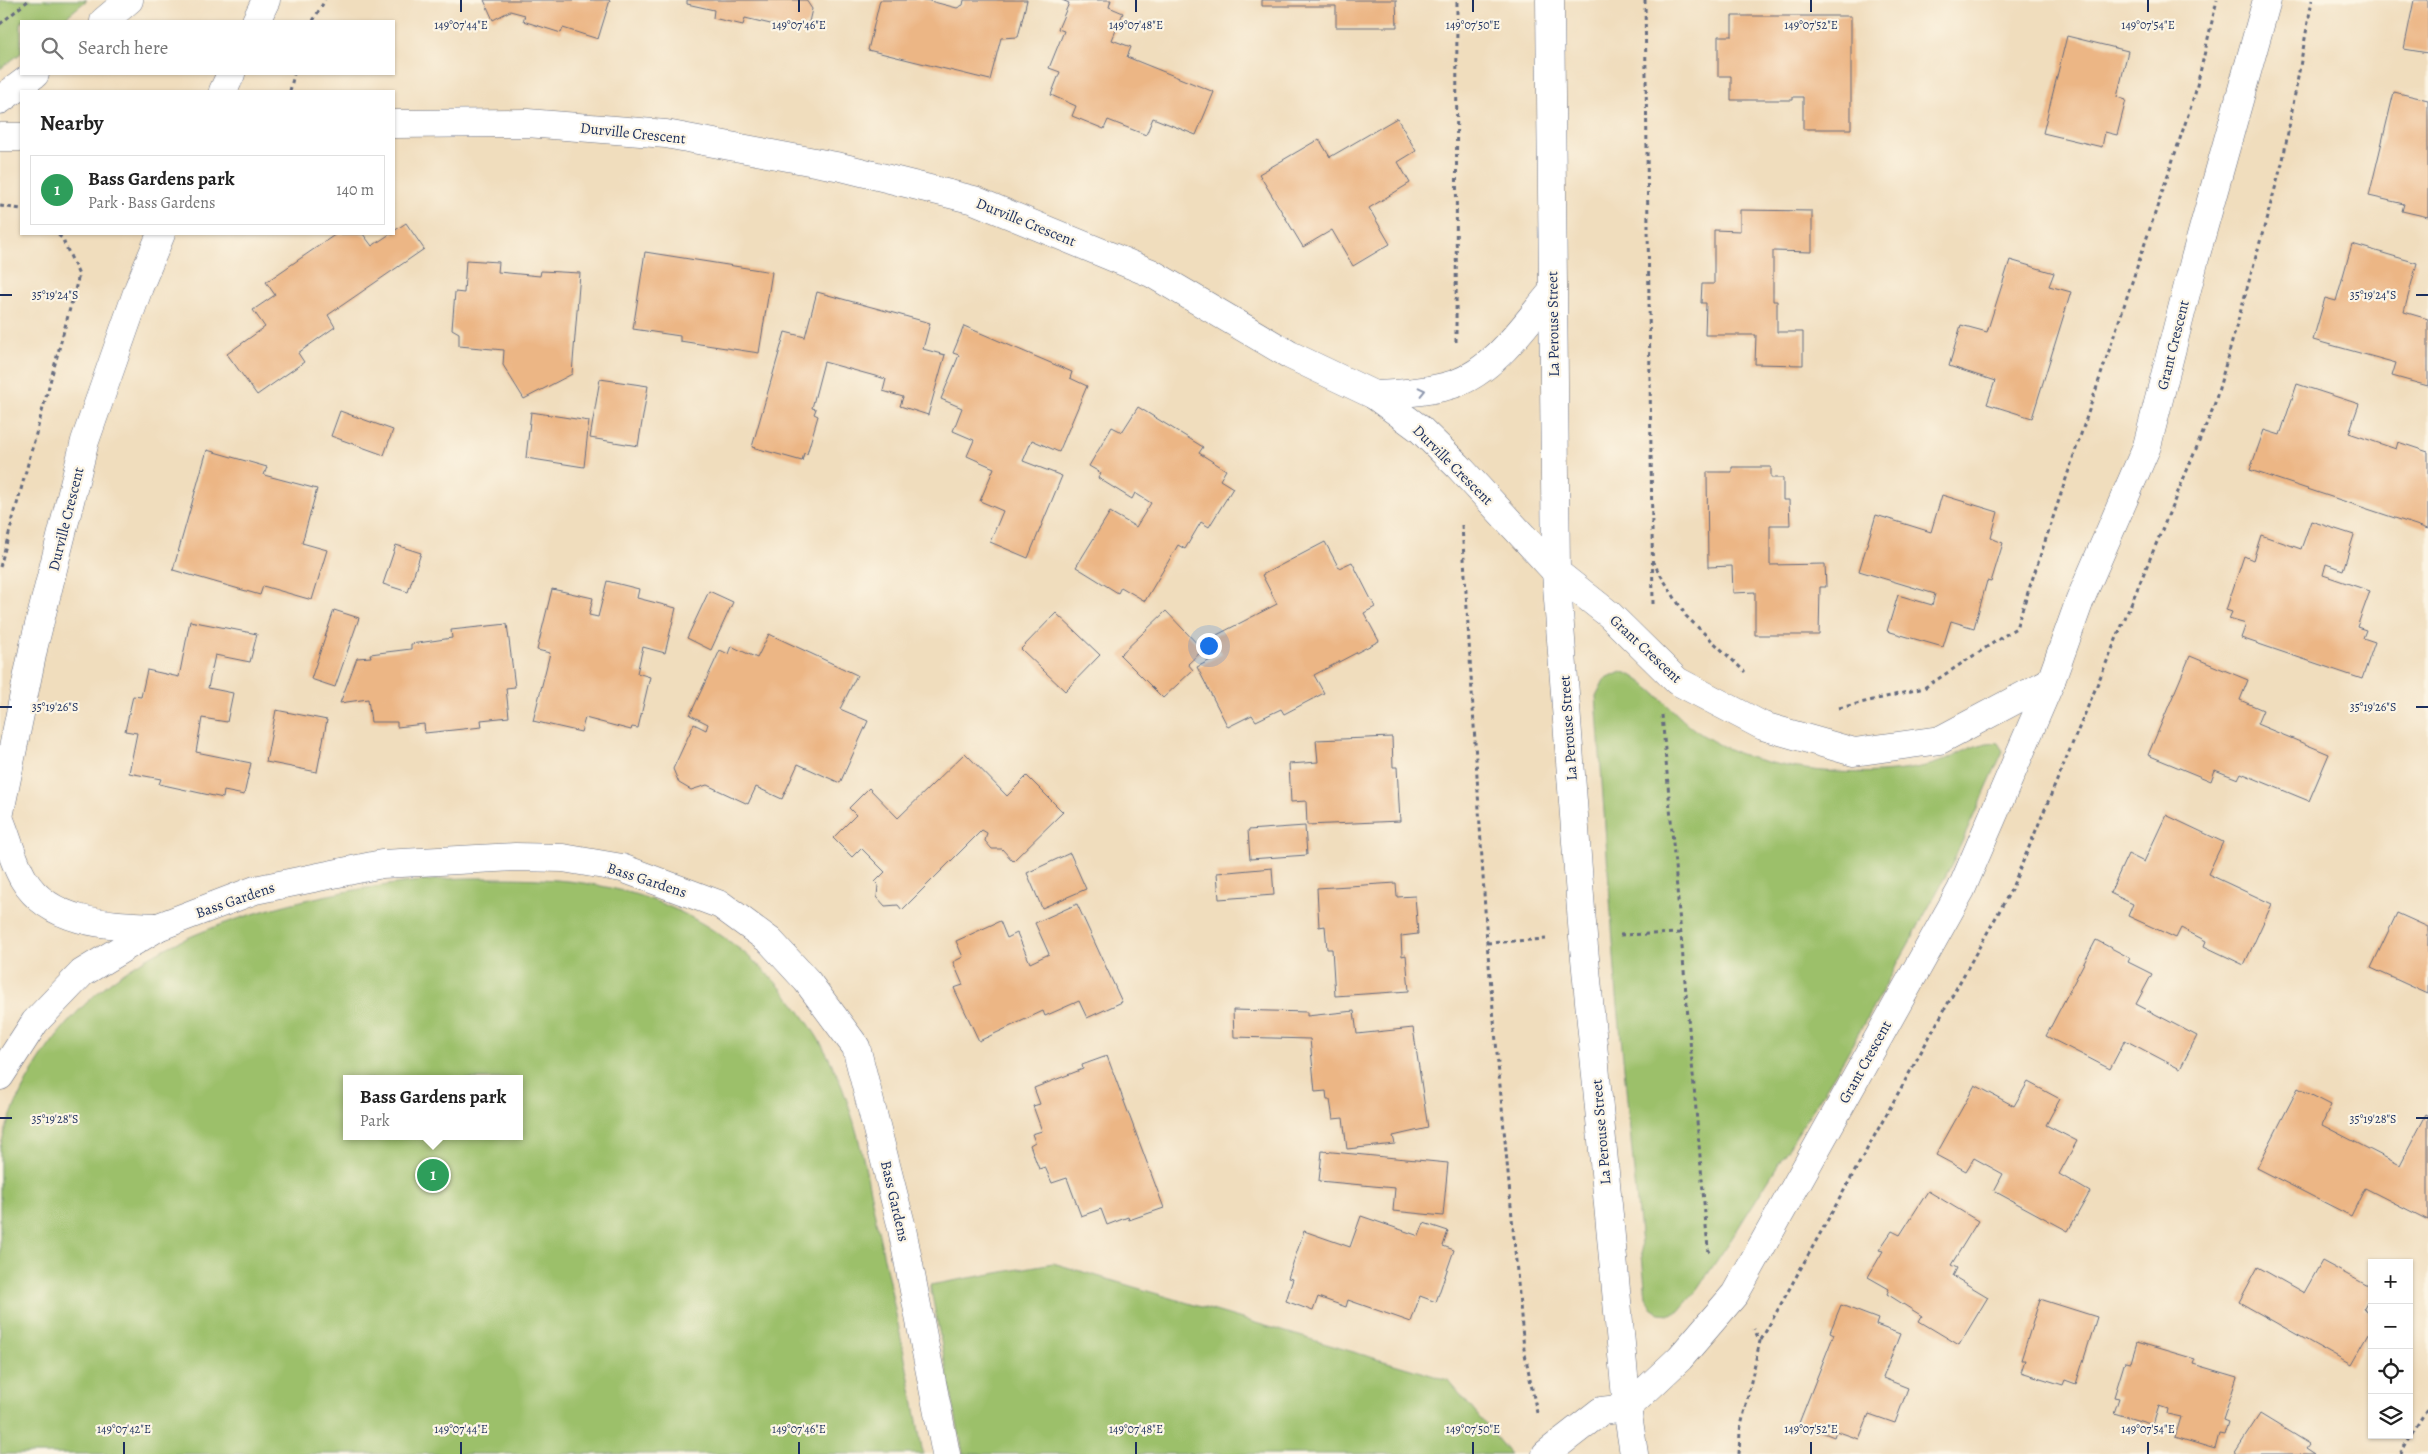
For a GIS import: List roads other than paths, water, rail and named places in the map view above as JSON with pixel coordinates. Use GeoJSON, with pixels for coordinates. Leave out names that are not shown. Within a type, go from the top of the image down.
{"type":"FeatureCollection","features":[{"type":"Feature","properties":{"kind":"street"},"geometry":{"type":"LineString","coordinates":[[105,20],[129,0]]}},
{"type":"Feature","properties":{"kind":"street"},"geometry":{"type":"LineString","coordinates":[[256,20],[266,0]]}},
{"type":"Feature","properties":{"kind":"street","name":"La Perouse Street"},"geometry":{"type":"LineString","coordinates":[[1550,0],[1556,572],[1583,937],[1627,1408],[1634,1454]]}},
{"type":"Feature","properties":{"kind":"street","name":"Grant Crescent"},"geometry":{"type":"LineString","coordinates":[[1627,1408],[1680,1358],[1714,1321],[1735,1294],[1961,890],[2051,681],[2080,600],[2147,446],[2195,258],[2268,0]]}},
{"type":"Feature","properties":{"kind":"street"},"geometry":{"type":"LineString","coordinates":[[0,100],[34,75]]}},
{"type":"Feature","properties":{"kind":"street"},"geometry":{"type":"LineString","coordinates":[[223,90],[230,75]]}},
{"type":"Feature","properties":{"kind":"street","name":"Durville Crescent"},"geometry":{"type":"LineString","coordinates":[[395,124],[527,123],[666,134],[841,167],[974,200],[1150,273],[1290,355],[1374,395],[1420,430],[1458,466],[1556,572]]}},
{"type":"Feature","properties":{"kind":"street"},"geometry":{"type":"LineString","coordinates":[[0,137],[20,137]]}},
{"type":"Feature","properties":{"kind":"street","name":"Durville Crescent"},"geometry":{"type":"LineString","coordinates":[[0,812],[34,645],[85,441],[139,287],[161,235]]}},
{"type":"Feature","properties":{"kind":"street"},"geometry":{"type":"LineString","coordinates":[[1374,395],[1412,393],[1455,384],[1478,371],[1502,350],[1552,292]]}},
{"type":"Feature","properties":{"kind":"street","name":"Grant Crescent"},"geometry":{"type":"LineString","coordinates":[[1556,572],[1610,615],[1676,681],[1763,726],[1854,752],[1940,740],[2051,681]]}},
{"type":"Feature","properties":{"kind":"street"},"geometry":{"type":"LineString","coordinates":[[0,820],[23,879],[38,899],[58,910],[97,924],[158,928]]}},
{"type":"Feature","properties":{"kind":"street","name":"Bass Gardens"},"geometry":{"type":"LineString","coordinates":[[0,1076],[36,1022],[82,973],[158,928],[255,890],[382,864],[506,858],[563,858],[622,868],[720,905],[770,941],[807,981],[856,1047],[901,1224],[946,1454]]}},
{"type":"Feature","properties":{"kind":"street"},"geometry":{"type":"LineString","coordinates":[[1546,1454],[1601,1411],[1627,1408]]}},
{"type":"Feature","properties":{"kind":"place","name":"Bass Gardens park"},"geometry":{"type":"Point","coordinates":[433,1175]}}]}
